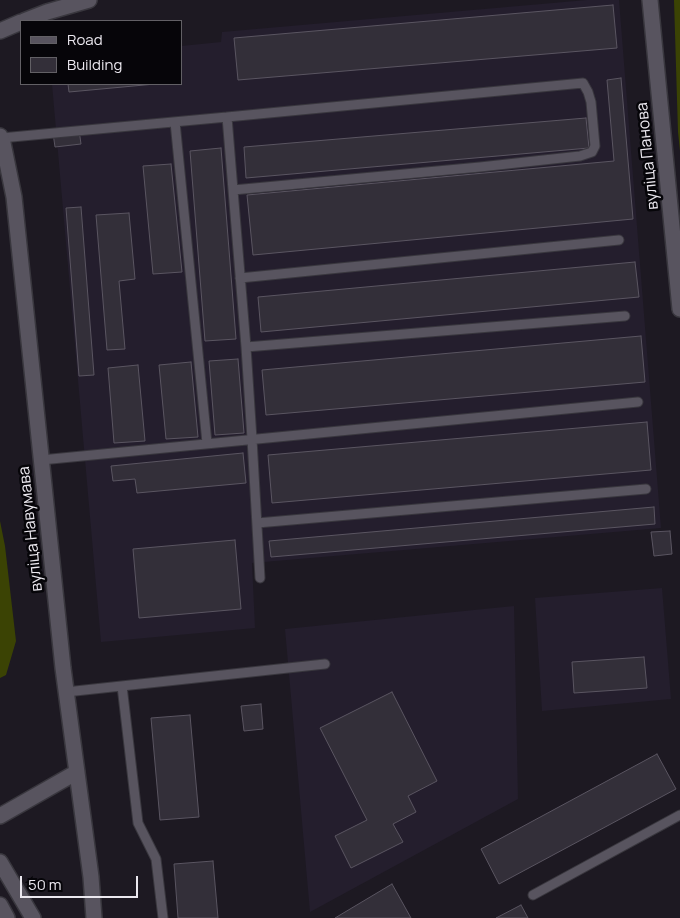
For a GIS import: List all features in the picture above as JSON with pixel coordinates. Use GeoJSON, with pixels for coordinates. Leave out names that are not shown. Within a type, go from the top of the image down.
{"type":"FeatureCollection","features":[{"type":"Feature","properties":{"kind":"street"},"geometry":{"type":"LineString","coordinates":[[28,20],[47,12],[88,0]]}},
{"type":"Feature","properties":{"kind":"street","name":"вуліца Панова"},"geometry":{"type":"LineString","coordinates":[[650,0],[680,308]]}},
{"type":"Feature","properties":{"kind":"street"},"geometry":{"type":"LineString","coordinates":[[0,31],[20,23]]}},
{"type":"Feature","properties":{"kind":"street","name":"вуліца Навумава"},"geometry":{"type":"LineString","coordinates":[[0,137],[3,143],[14,197],[66,692],[91,877],[94,918]]}},
{"type":"Feature","properties":{"kind":"street"},"geometry":{"type":"LineString","coordinates":[[0,816],[77,772]]}},
{"type":"Feature","properties":{"kind":"street"},"geometry":{"type":"LineString","coordinates":[[0,862],[33,918]]}},
{"type":"Feature","properties":{"kind":"street"},"geometry":{"type":"LineString","coordinates":[[0,905],[7,918]]}},
{"type":"Feature","properties":{"kind":"lane"},"geometry":{"type":"LineString","coordinates":[[0,137],[583,84],[591,102],[596,146],[592,152],[580,156],[480,168],[233,190]]}},
{"type":"Feature","properties":{"kind":"lane"},"geometry":{"type":"LineString","coordinates":[[227,117],[246,347],[260,578]]}},
{"type":"Feature","properties":{"kind":"lane"},"geometry":{"type":"LineString","coordinates":[[175,122],[207,443]]}},
{"type":"Feature","properties":{"kind":"lane"},"geometry":{"type":"LineString","coordinates":[[240,278],[619,240]]}},
{"type":"Feature","properties":{"kind":"lane"},"geometry":{"type":"LineString","coordinates":[[246,347],[625,316]]}},
{"type":"Feature","properties":{"kind":"lane"},"geometry":{"type":"LineString","coordinates":[[41,460],[638,402]]}},
{"type":"Feature","properties":{"kind":"lane"},"geometry":{"type":"LineString","coordinates":[[257,523],[646,489]]}},
{"type":"Feature","properties":{"kind":"lane"},"geometry":{"type":"LineString","coordinates":[[66,692],[324,664]]}},
{"type":"Feature","properties":{"kind":"lane"},"geometry":{"type":"LineString","coordinates":[[122,686],[138,823],[156,859],[163,918]]}},
{"type":"Feature","properties":{"kind":"lane"},"geometry":{"type":"LineString","coordinates":[[533,895],[680,815]]}},
{"type":"Feature","properties":{"kind":"shaded area"},"geometry":{"type":"Polygon","coordinates":[[[587,0],[619,0],[661,528],[252,563],[255,628],[101,642],[52,85],[182,85],[182,46],[221,42],[222,32],[587,0]]]}},
{"type":"Feature","properties":{"kind":"shaded area"},"geometry":{"type":"Polygon","coordinates":[[[662,588],[671,699],[542,711],[535,598],[662,588]]]}},
{"type":"Feature","properties":{"kind":"shaded area"},"geometry":{"type":"Polygon","coordinates":[[[514,606],[518,799],[310,912],[285,629],[514,606]]]}},
{"type":"Feature","properties":{"kind":"green space"},"geometry":{"type":"Polygon","coordinates":[[[674,0],[680,0],[680,151],[678,132],[674,0]]]}},
{"type":"Feature","properties":{"kind":"green space"},"geometry":{"type":"Polygon","coordinates":[[[0,521],[5,546],[16,641],[6,675],[0,678],[0,521]]]}},
{"type":"Feature","properties":{"kind":"building"},"geometry":{"type":"Polygon","coordinates":[[[613,5],[617,48],[238,80],[234,38],[613,5]]]}},
{"type":"Feature","properties":{"kind":"building"},"geometry":{"type":"Polygon","coordinates":[[[621,78],[633,219],[253,255],[247,195],[614,161],[607,80],[621,78]]]}},
{"type":"Feature","properties":{"kind":"building"},"geometry":{"type":"Polygon","coordinates":[[[68,85],[144,85],[69,92],[68,85]]]}},
{"type":"Feature","properties":{"kind":"building"},"geometry":{"type":"Polygon","coordinates":[[[586,118],[589,148],[246,178],[244,147],[586,118]]]}},
{"type":"Feature","properties":{"kind":"building"},"geometry":{"type":"Polygon","coordinates":[[[79,130],[81,144],[55,147],[53,133],[79,130]]]}},
{"type":"Feature","properties":{"kind":"building"},"geometry":{"type":"Polygon","coordinates":[[[221,148],[236,339],[205,341],[190,151],[221,148]]]}},
{"type":"Feature","properties":{"kind":"building"},"geometry":{"type":"Polygon","coordinates":[[[171,164],[182,272],[153,274],[143,166],[171,164]]]}},
{"type":"Feature","properties":{"kind":"building"},"geometry":{"type":"Polygon","coordinates":[[[81,207],[94,375],[79,376],[66,208],[81,207]]]}},
{"type":"Feature","properties":{"kind":"building"},"geometry":{"type":"Polygon","coordinates":[[[129,213],[135,279],[119,281],[125,349],[107,350],[96,215],[129,213]]]}},
{"type":"Feature","properties":{"kind":"building"},"geometry":{"type":"Polygon","coordinates":[[[635,262],[639,297],[261,332],[258,297],[635,262]]]}},
{"type":"Feature","properties":{"kind":"building"},"geometry":{"type":"Polygon","coordinates":[[[641,336],[645,382],[266,415],[262,370],[641,336]]]}},
{"type":"Feature","properties":{"kind":"building"},"geometry":{"type":"Polygon","coordinates":[[[238,359],[244,433],[215,435],[209,361],[238,359]]]}},
{"type":"Feature","properties":{"kind":"building"},"geometry":{"type":"Polygon","coordinates":[[[191,362],[198,437],[166,439],[159,365],[191,362]]]}},
{"type":"Feature","properties":{"kind":"building"},"geometry":{"type":"Polygon","coordinates":[[[138,365],[145,441],[114,443],[108,368],[138,365]]]}},
{"type":"Feature","properties":{"kind":"building"},"geometry":{"type":"Polygon","coordinates":[[[647,422],[651,470],[272,503],[268,455],[647,422]]]}},
{"type":"Feature","properties":{"kind":"building"},"geometry":{"type":"Polygon","coordinates":[[[243,453],[246,483],[137,493],[135,479],[113,481],[111,466],[243,453]]]}},
{"type":"Feature","properties":{"kind":"building"},"geometry":{"type":"Polygon","coordinates":[[[654,507],[655,524],[271,557],[269,541],[654,507]]]}},
{"type":"Feature","properties":{"kind":"building"},"geometry":{"type":"Polygon","coordinates":[[[670,531],[672,554],[654,556],[651,532],[670,531]]]}},
{"type":"Feature","properties":{"kind":"building"},"geometry":{"type":"Polygon","coordinates":[[[235,540],[241,609],[139,618],[133,549],[235,540]]]}},
{"type":"Feature","properties":{"kind":"building"},"geometry":{"type":"Polygon","coordinates":[[[644,657],[647,688],[574,693],[572,662],[644,657]]]}},
{"type":"Feature","properties":{"kind":"building"},"geometry":{"type":"Polygon","coordinates":[[[392,692],[437,781],[408,796],[416,812],[393,824],[403,842],[351,868],[335,836],[367,820],[320,728],[392,692]]]}},
{"type":"Feature","properties":{"kind":"building"},"geometry":{"type":"Polygon","coordinates":[[[261,704],[263,729],[244,731],[241,706],[261,704]]]}},
{"type":"Feature","properties":{"kind":"building"},"geometry":{"type":"Polygon","coordinates":[[[190,715],[199,817],[160,820],[151,718],[190,715]]]}},
{"type":"Feature","properties":{"kind":"building"},"geometry":{"type":"Polygon","coordinates":[[[657,754],[676,789],[499,884],[481,849],[657,754]]]}},
{"type":"Feature","properties":{"kind":"building"},"geometry":{"type":"Polygon","coordinates":[[[213,861],[218,918],[178,918],[174,864],[213,861]]]}},
{"type":"Feature","properties":{"kind":"building"},"geometry":{"type":"Polygon","coordinates":[[[392,884],[411,918],[335,918],[392,884]]]}},
{"type":"Feature","properties":{"kind":"building"},"geometry":{"type":"Polygon","coordinates":[[[521,905],[528,918],[496,918],[521,905]]]}}]}
